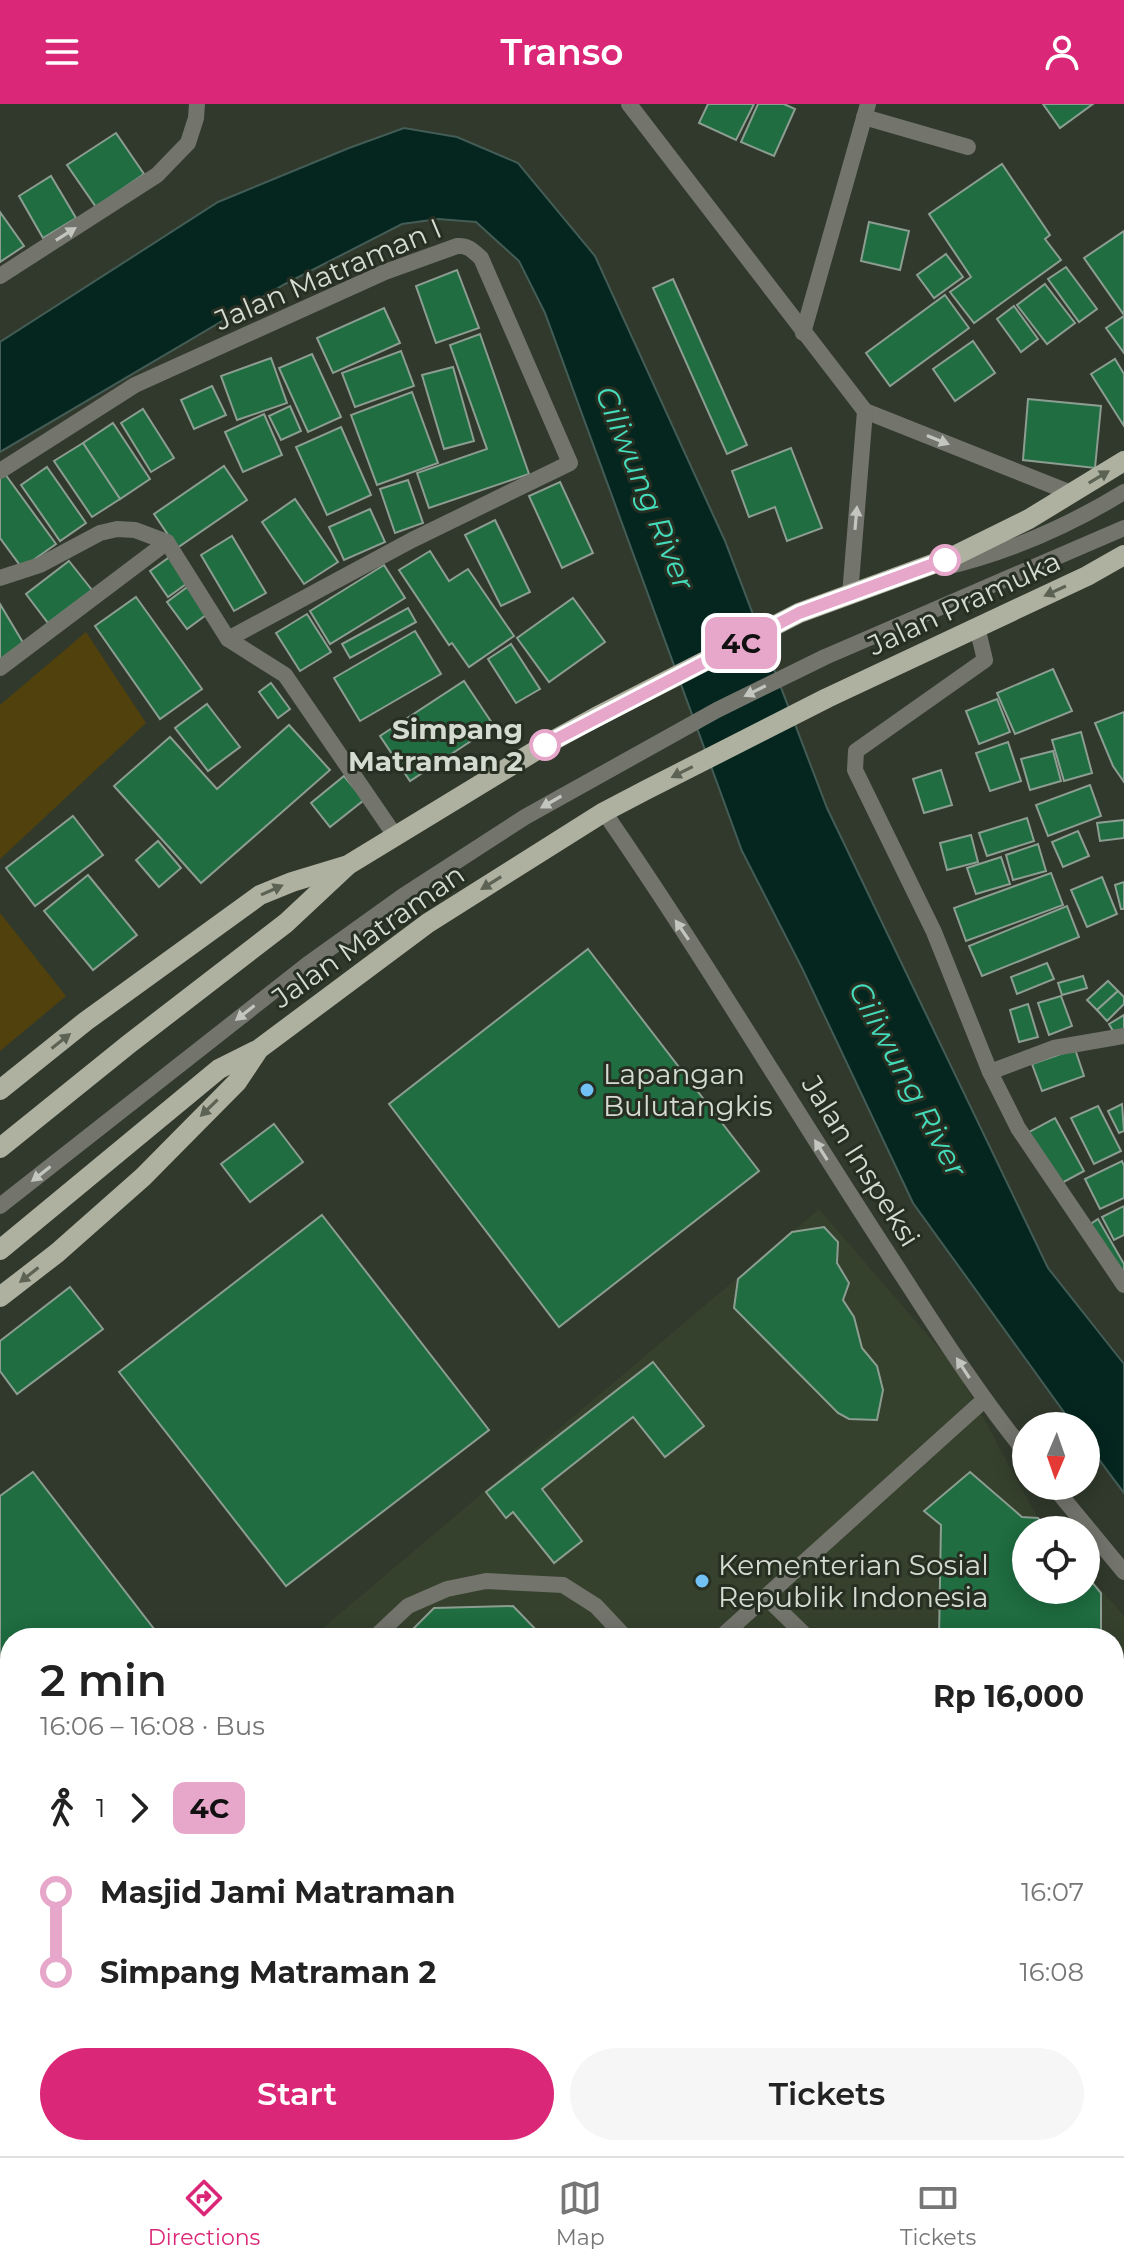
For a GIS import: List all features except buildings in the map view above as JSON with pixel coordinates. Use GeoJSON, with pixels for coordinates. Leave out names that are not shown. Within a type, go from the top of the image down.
{"type":"FeatureCollection","features":[{"type":"Feature","properties":{"kind":"main road","name":"Jalan Pramuka"},"geometry":{"type":"LineString","coordinates":[[396,837],[596,717],[799,613],[905,576],[965,551],[1029,519],[1124,461]]}},
{"type":"Feature","properties":{"kind":"main road","name":"Jalan Pramuka"},"geometry":{"type":"LineString","coordinates":[[827,698],[1087,576],[1124,555]]}},
{"type":"Feature","properties":{"kind":"main road","name":"Jalan Matraman"},"geometry":{"type":"LineString","coordinates":[[0,1297],[57,1253],[143,1177],[237,1082],[259,1049],[428,923],[604,812],[827,698]]}},
{"type":"Feature","properties":{"kind":"main road"},"geometry":{"type":"LineString","coordinates":[[0,1148],[286,923],[348,865],[396,837]]}},
{"type":"Feature","properties":{"kind":"main road"},"geometry":{"type":"LineString","coordinates":[[0,1090],[86,1021],[260,895],[348,865]]}},
{"type":"Feature","properties":{"kind":"main road"},"geometry":{"type":"LineString","coordinates":[[0,1250],[219,1069],[259,1049]]}},
{"type":"Feature","properties":{"kind":"street"},"geometry":{"type":"LineString","coordinates":[[0,276],[157,175],[188,143],[197,104]]}},
{"type":"Feature","properties":{"kind":"street"},"geometry":{"type":"LineString","coordinates":[[629,104],[865,411],[1071,493]]}},
{"type":"Feature","properties":{"kind":"street"},"geometry":{"type":"LineString","coordinates":[[803,333],[866,110],[968,147]]}},
{"type":"Feature","properties":{"kind":"street","name":"Jalan Matraman I"},"geometry":{"type":"LineString","coordinates":[[0,471],[135,385],[385,272],[457,246],[465,246],[481,258],[570,463],[412,540],[228,639]]}},
{"type":"Feature","properties":{"kind":"street"},"geometry":{"type":"LineString","coordinates":[[850,595],[865,411]]}},
{"type":"Feature","properties":{"kind":"street"},"geometry":{"type":"LineString","coordinates":[[905,576],[984,557],[1025,543],[1093,511],[1124,492]]}},
{"type":"Feature","properties":{"kind":"street"},"geometry":{"type":"LineString","coordinates":[[0,1206],[234,1021],[379,913],[525,817],[717,710],[825,657],[1124,528]]}},
{"type":"Feature","properties":{"kind":"street"},"geometry":{"type":"LineString","coordinates":[[0,578],[40,565],[100,533],[117,529],[135,530],[167,542],[228,639],[285,675],[396,837]]}},
{"type":"Feature","properties":{"kind":"street"},"geometry":{"type":"LineString","coordinates":[[0,668],[167,542]]}},
{"type":"Feature","properties":{"kind":"street"},"geometry":{"type":"LineString","coordinates":[[977,627],[985,660],[856,751],[855,770],[934,932],[990,1072],[1018,1128],[1124,1285]]}},
{"type":"Feature","properties":{"kind":"street","name":"Jalan Inspeksi"},"geometry":{"type":"LineString","coordinates":[[604,812],[747,1028],[835,1172],[984,1400],[1012,1435]]}},
{"type":"Feature","properties":{"kind":"street"},"geometry":{"type":"LineString","coordinates":[[990,1072],[1054,1048],[1124,1036]]}},
{"type":"Feature","properties":{"kind":"street"},"geometry":{"type":"LineString","coordinates":[[731,1628],[984,1400]]}},
{"type":"Feature","properties":{"kind":"street"},"geometry":{"type":"LineString","coordinates":[[1065,1500],[1124,1572]]}},
{"type":"Feature","properties":{"kind":"street"},"geometry":{"type":"LineString","coordinates":[[385,1628],[408,1606],[447,1589],[486,1581],[563,1585],[596,1606],[617,1628]]}},
{"type":"Feature","properties":{"kind":"street"},"geometry":{"type":"LineString","coordinates":[[766,1597],[798,1628]]}},
{"type":"Feature","properties":{"kind":"shaded area"},"geometry":{"type":"Polygon","coordinates":[[[86,632],[146,723],[0,859],[0,705],[86,632]]]}},
{"type":"Feature","properties":{"kind":"shaded area"},"geometry":{"type":"Polygon","coordinates":[[[0,913],[66,996],[0,1051],[0,913]]]}},
{"type":"Feature","properties":{"kind":"shaded area","name":"Kementerian Sosial Republik Indonesia"},"geometry":{"type":"Polygon","coordinates":[[[819,1209],[956,1368],[1012,1470],[1012,1500],[1028,1500],[1037,1516],[1012,1516],[1012,1604],[1100,1604],[1100,1589],[1124,1616],[1124,1628],[323,1628],[819,1209]]]}},
{"type":"Feature","properties":{"kind":"water","name":"Ciliwung River"},"geometry":{"type":"Polygon","coordinates":[[[404,128],[457,137],[518,163],[595,256],[725,541],[827,808],[1048,1268],[1124,1364],[1124,1493],[1100,1461],[1100,1412],[1064,1412],[913,1203],[802,968],[742,851],[545,313],[519,261],[476,222],[438,219],[402,224],[285,284],[0,452],[0,342],[218,202],[404,128]]]}},
{"type":"Feature","properties":{"kind":"bus line","name":"4C"},"geometry":{"type":"LineString","coordinates":[[545,745],[799,613],[945,560]]}},
{"type":"Feature","properties":{"kind":"place","name":"Simpang Matraman 2"},"geometry":{"type":"Point","coordinates":[545,745]}},
{"type":"Feature","properties":{"kind":"place","name":"Lapangan Bulutangkis"},"geometry":{"type":"Point","coordinates":[587,1090]}},
{"type":"Feature","properties":{"kind":"place","name":"Kementerian Sosial Republik Indonesia"},"geometry":{"type":"Point","coordinates":[702,1581]}}]}
